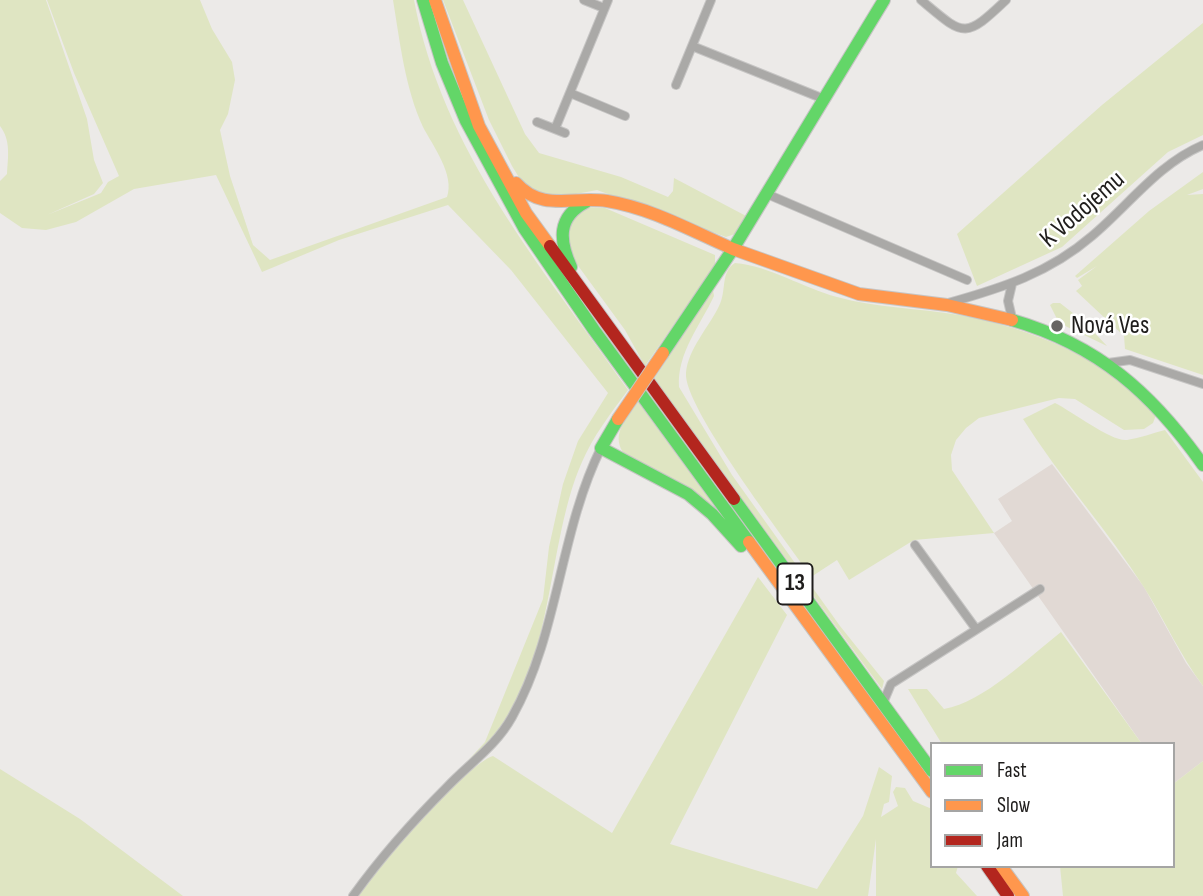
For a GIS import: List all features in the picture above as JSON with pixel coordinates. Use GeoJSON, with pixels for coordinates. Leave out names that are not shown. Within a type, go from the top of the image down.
{"type":"FeatureCollection","features":[{"type":"Feature","properties":{"kind":"main road","name":"13"},"geometry":{"type":"LineString","coordinates":[[423,0],[463,120],[510,210],[786,596],[930,789]]}},
{"type":"Feature","properties":{"kind":"main road","name":"13"},"geometry":{"type":"LineString","coordinates":[[435,0],[444,33],[479,126],[509,185],[635,365],[930,768]]}},
{"type":"Feature","properties":{"kind":"main road"},"geometry":{"type":"LineString","coordinates":[[786,596],[712,514],[688,494],[601,448],[733,249],[884,0]]}},
{"type":"Feature","properties":{"kind":"main road"},"geometry":{"type":"LineString","coordinates":[[444,33],[501,157],[522,192],[538,203],[550,205],[575,199],[615,202],[847,291],[891,301],[943,304],[1013,318],[1033,325],[1108,363],[1167,414],[1203,465]]}},
{"type":"Feature","properties":{"kind":"main road"},"geometry":{"type":"LineString","coordinates":[[592,199],[567,213],[562,221],[561,242],[573,270],[623,339],[635,365]]}},
{"type":"Feature","properties":{"kind":"main road"},"geometry":{"type":"LineString","coordinates":[[988,868],[1008,896]]}},
{"type":"Feature","properties":{"kind":"main road"},"geometry":{"type":"LineString","coordinates":[[1002,868],[1023,896]]}},
{"type":"Feature","properties":{"kind":"street"},"geometry":{"type":"LineString","coordinates":[[555,129],[606,4],[584,0]]}},
{"type":"Feature","properties":{"kind":"street"},"geometry":{"type":"LineString","coordinates":[[676,85],[711,0]]}},
{"type":"Feature","properties":{"kind":"street"},"geometry":{"type":"LineString","coordinates":[[921,0],[960,30],[968,30],[982,23],[1006,0]]}},
{"type":"Feature","properties":{"kind":"street"},"geometry":{"type":"LineString","coordinates":[[692,46],[824,99]]}},
{"type":"Feature","properties":{"kind":"street"},"geometry":{"type":"LineString","coordinates":[[570,93],[625,116]]}},
{"type":"Feature","properties":{"kind":"street"},"geometry":{"type":"LineString","coordinates":[[537,122],[565,133]]}},
{"type":"Feature","properties":{"kind":"street","name":"K Vodojemu"},"geometry":{"type":"LineString","coordinates":[[943,304],[1012,284],[1051,267],[1093,236],[1143,186],[1203,145]]}},
{"type":"Feature","properties":{"kind":"street"},"geometry":{"type":"LineString","coordinates":[[766,194],[967,280]]}},
{"type":"Feature","properties":{"kind":"street"},"geometry":{"type":"LineString","coordinates":[[1012,284],[1008,301],[1013,318]]}},
{"type":"Feature","properties":{"kind":"street"},"geometry":{"type":"LineString","coordinates":[[1108,363],[1130,360],[1203,384]]}},
{"type":"Feature","properties":{"kind":"street"},"geometry":{"type":"LineString","coordinates":[[353,896],[378,862],[449,784],[485,754],[512,718],[533,671],[584,483],[601,448]]}},
{"type":"Feature","properties":{"kind":"street"},"geometry":{"type":"LineString","coordinates":[[915,545],[976,629]]}},
{"type":"Feature","properties":{"kind":"street"},"geometry":{"type":"LineString","coordinates":[[883,704],[891,684],[1040,589]]}},
{"type":"Feature","properties":{"kind":"shaded area"},"geometry":{"type":"Polygon","coordinates":[[[1052,464],[1144,587],[1186,663],[1203,686],[1203,761],[1175,782],[1175,742],[1141,742],[994,533],[1012,521],[998,499],[1052,464]]]}},
{"type":"Feature","properties":{"kind":"green space"},"geometry":{"type":"Polygon","coordinates":[[[0,0],[46,0],[87,119],[94,160],[103,183],[94,194],[47,215],[101,193],[108,182],[119,176],[74,73],[47,0],[200,0],[212,29],[232,62],[235,80],[228,114],[220,130],[230,176],[253,245],[270,260],[447,197],[449,188],[446,170],[423,127],[412,97],[393,0],[414,0],[428,55],[447,107],[472,158],[530,253],[628,390],[586,452],[569,498],[531,669],[515,708],[493,741],[462,767],[485,742],[543,599],[549,547],[563,484],[578,441],[608,393],[511,270],[448,205],[339,240],[262,272],[216,175],[134,189],[76,222],[46,230],[22,228],[0,213],[0,181],[7,174],[8,155],[6,137],[0,126],[0,0]]]}},
{"type":"Feature","properties":{"kind":"green space"},"geometry":{"type":"Polygon","coordinates":[[[443,0],[463,0],[525,134],[539,153],[621,177],[668,197],[673,191],[674,178],[748,217],[738,233],[726,237],[597,190],[544,200],[525,187],[489,120],[443,0]]]}},
{"type":"Feature","properties":{"kind":"green space"},"geometry":{"type":"Polygon","coordinates":[[[1203,23],[1203,135],[1168,152],[1062,247],[977,286],[957,234],[1102,105],[1203,23]]]}},
{"type":"Feature","properties":{"kind":"green space"},"geometry":{"type":"Polygon","coordinates":[[[1203,172],[1203,189],[1187,195],[1203,194],[1203,375],[1125,349],[1124,336],[1076,291],[1082,286],[1078,280],[1097,266],[1077,278],[1075,276],[1149,211],[1203,172]]]}},
{"type":"Feature","properties":{"kind":"green space"},"geometry":{"type":"Polygon","coordinates":[[[586,207],[605,208],[715,255],[715,265],[645,366],[625,330],[568,252],[565,222],[586,207]]]}},
{"type":"Feature","properties":{"kind":"green space"},"geometry":{"type":"Polygon","coordinates":[[[735,263],[761,268],[837,297],[985,320],[1039,337],[1066,348],[1116,377],[1156,415],[1153,423],[1144,429],[1124,430],[1075,399],[1059,398],[979,418],[956,440],[951,455],[952,470],[994,533],[914,540],[849,580],[837,560],[811,577],[718,443],[690,390],[686,373],[691,355],[719,306],[727,271],[735,263]]]}},
{"type":"Feature","properties":{"kind":"green space"},"geometry":{"type":"Polygon","coordinates":[[[713,290],[714,296],[686,351],[679,375],[679,387],[732,475],[840,626],[884,681],[882,689],[654,379],[713,290]]]}},
{"type":"Feature","properties":{"kind":"green space"},"geometry":{"type":"Polygon","coordinates":[[[1060,303],[1078,317],[1074,321],[1076,326],[1087,331],[1090,328],[1107,346],[1059,323],[1050,305],[1060,303]]]}},
{"type":"Feature","properties":{"kind":"green space"},"geometry":{"type":"Polygon","coordinates":[[[638,402],[714,506],[623,452],[620,432],[638,402]]]}},
{"type":"Feature","properties":{"kind":"green space"},"geometry":{"type":"Polygon","coordinates":[[[1055,403],[1102,432],[1120,439],[1132,439],[1165,430],[1203,482],[1203,686],[1131,567],[1023,419],[1055,403]]]}},
{"type":"Feature","properties":{"kind":"green space"},"geometry":{"type":"Polygon","coordinates":[[[758,577],[787,615],[670,844],[817,889],[863,816],[879,767],[892,776],[889,802],[884,804],[881,817],[898,806],[893,792],[896,787],[905,788],[913,801],[930,808],[930,868],[957,868],[956,873],[977,896],[876,896],[876,839],[868,896],[357,896],[401,842],[443,797],[480,763],[493,756],[612,833],[758,577]]]}},
{"type":"Feature","properties":{"kind":"green space"},"geometry":{"type":"Polygon","coordinates":[[[1061,632],[1141,742],[941,742],[908,689],[927,689],[944,709],[975,698],[1006,677],[1061,632]]]}},
{"type":"Feature","properties":{"kind":"green space"},"geometry":{"type":"Polygon","coordinates":[[[1203,761],[1203,896],[1063,896],[1060,868],[1175,868],[1175,782],[1203,761]]]}},
{"type":"Feature","properties":{"kind":"green space"},"geometry":{"type":"Polygon","coordinates":[[[0,769],[80,819],[183,896],[0,896],[0,769]]]}},
{"type":"Feature","properties":{"kind":"traffic: fast"},"geometry":{"type":"LineString","coordinates":[[423,0],[442,63],[466,121],[524,228],[594,330],[749,542]]}},
{"type":"Feature","properties":{"kind":"traffic: fast"},"geometry":{"type":"LineString","coordinates":[[663,353],[733,249],[884,0]]}},
{"type":"Feature","properties":{"kind":"traffic: fast"},"geometry":{"type":"LineString","coordinates":[[571,267],[564,248],[563,230],[570,215],[586,202]]}},
{"type":"Feature","properties":{"kind":"traffic: fast"},"geometry":{"type":"LineString","coordinates":[[1012,320],[1071,343],[1121,375],[1164,415],[1203,465]]}},
{"type":"Feature","properties":{"kind":"traffic: fast"},"geometry":{"type":"LineString","coordinates":[[601,448],[618,419]]}},
{"type":"Feature","properties":{"kind":"traffic: fast"},"geometry":{"type":"LineString","coordinates":[[601,448],[688,494],[712,514],[741,546]]}},
{"type":"Feature","properties":{"kind":"traffic: fast"},"geometry":{"type":"LineString","coordinates":[[734,499],[930,768]]}},
{"type":"Feature","properties":{"kind":"traffic: slow"},"geometry":{"type":"LineString","coordinates":[[435,0],[479,126],[526,213],[550,246]]}},
{"type":"Feature","properties":{"kind":"traffic: slow"},"geometry":{"type":"LineString","coordinates":[[516,183],[526,192],[547,200],[594,200],[623,204],[671,221],[733,249]]}},
{"type":"Feature","properties":{"kind":"traffic: slow"},"geometry":{"type":"LineString","coordinates":[[733,249],[859,294],[947,305],[1012,320]]}},
{"type":"Feature","properties":{"kind":"traffic: slow"},"geometry":{"type":"LineString","coordinates":[[618,419],[663,353]]}},
{"type":"Feature","properties":{"kind":"traffic: slow"},"geometry":{"type":"LineString","coordinates":[[749,542],[930,789]]}},
{"type":"Feature","properties":{"kind":"traffic: slow"},"geometry":{"type":"LineString","coordinates":[[1002,868],[1023,896]]}},
{"type":"Feature","properties":{"kind":"traffic: jam"},"geometry":{"type":"LineString","coordinates":[[550,246],[734,499]]}},
{"type":"Feature","properties":{"kind":"traffic: jam"},"geometry":{"type":"LineString","coordinates":[[988,868],[1008,896]]}},
{"type":"Feature","properties":{"kind":"place","name":"Nová Ves"},"geometry":{"type":"Point","coordinates":[1057,326]}}]}
